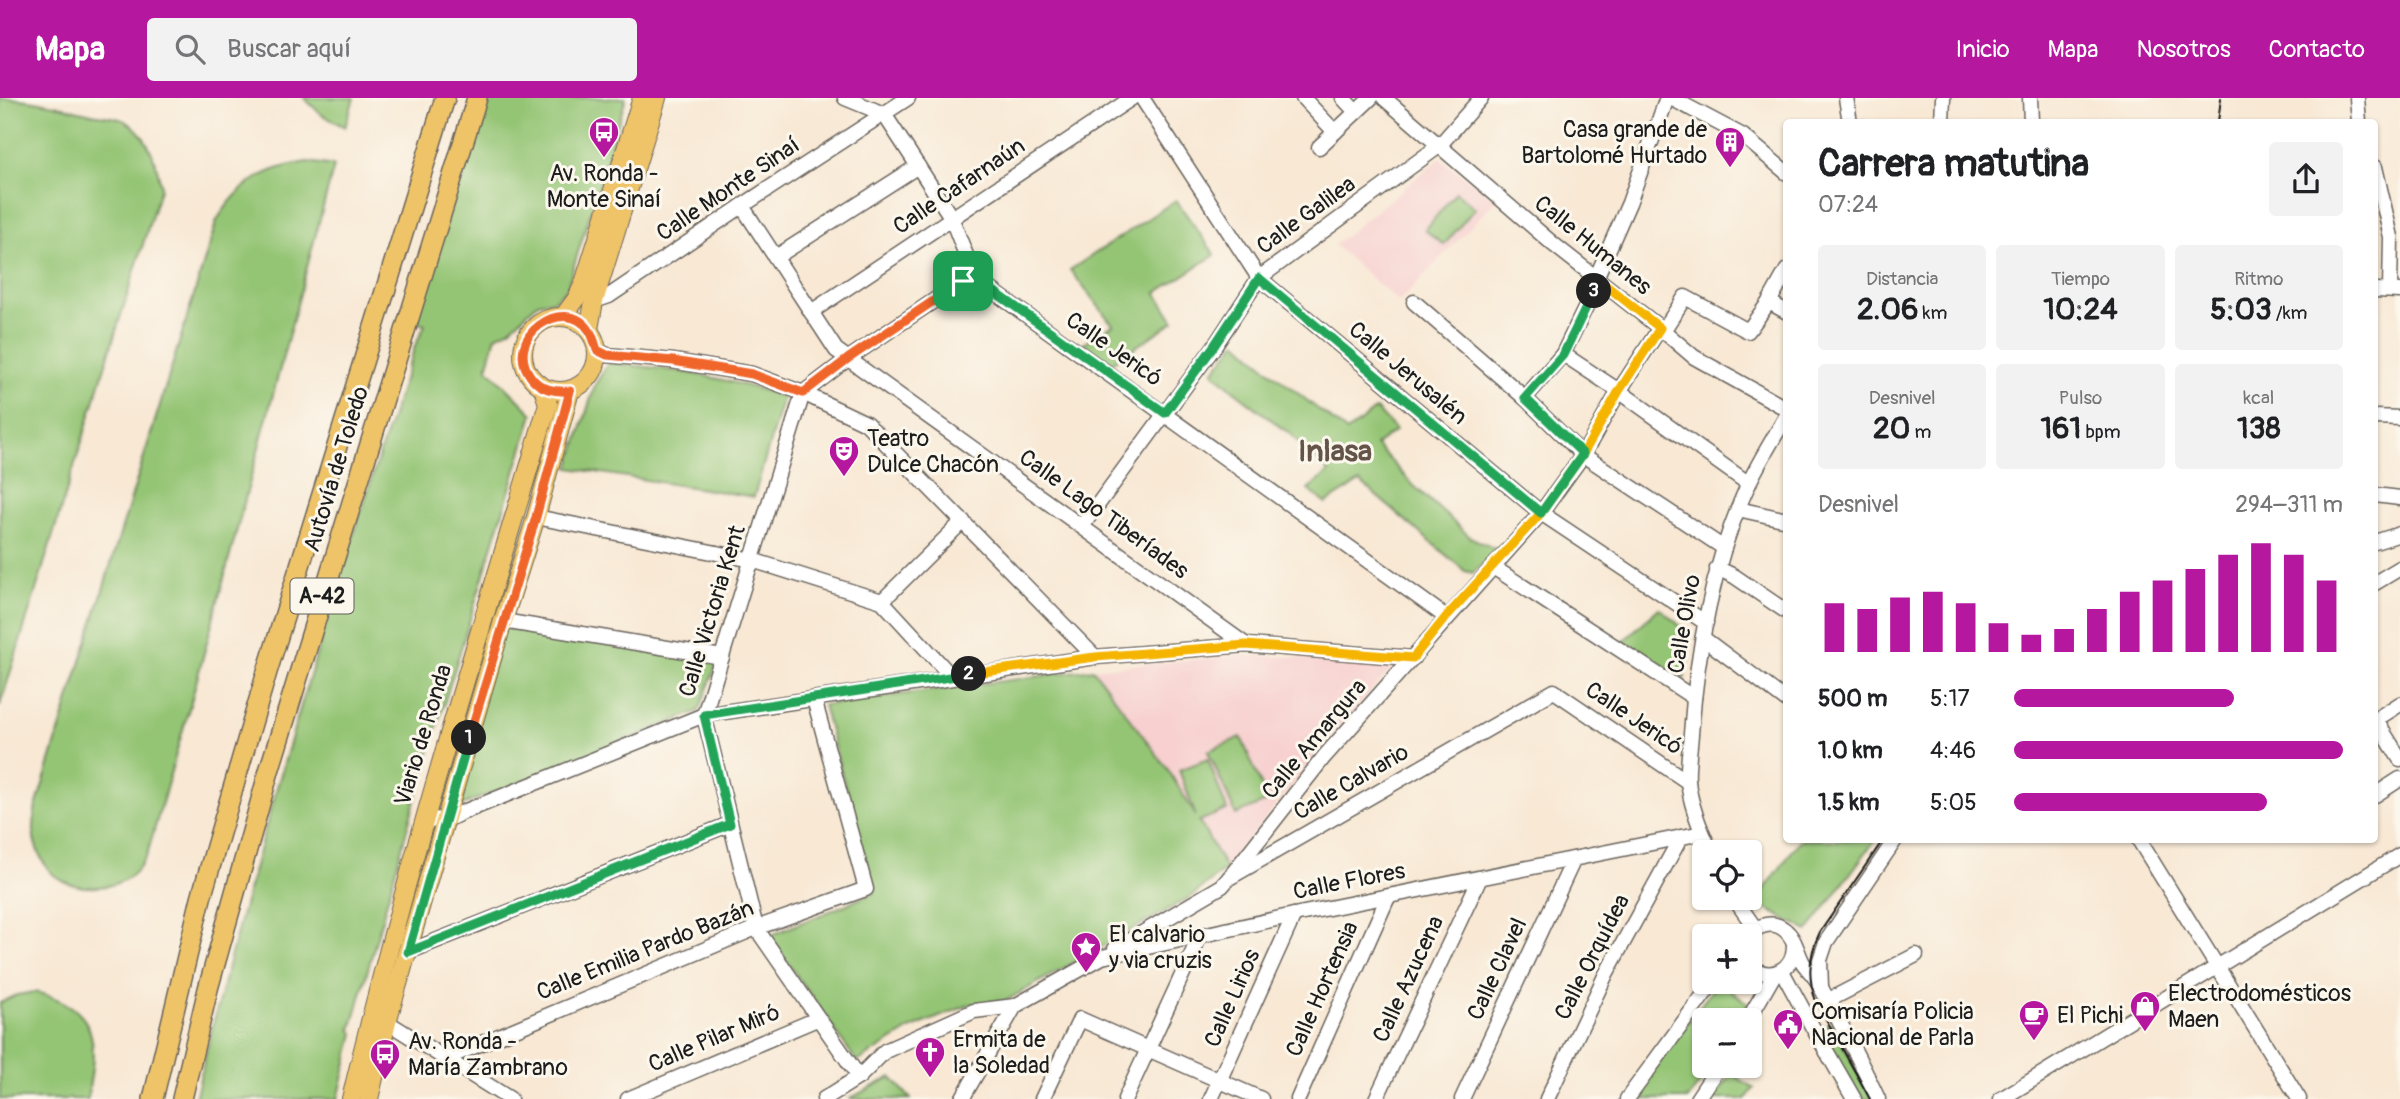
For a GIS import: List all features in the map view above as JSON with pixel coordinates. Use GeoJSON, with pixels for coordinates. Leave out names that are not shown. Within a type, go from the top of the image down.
{"type":"FeatureCollection","features":[{"type":"Feature","properties":{"kind":"highway","name":"Autovía de Toledo"},"geometry":{"type":"LineString","coordinates":[[153,1099],[201,898],[267,672],[445,98]]}},
{"type":"Feature","properties":{"kind":"highway","name":"Autovía de Toledo"},"geometry":{"type":"LineString","coordinates":[[182,1099],[208,989],[269,771],[477,98]]}},
{"type":"Feature","properties":{"kind":"main road"},"geometry":{"type":"LineString","coordinates":[[562,317],[577,298],[583,284],[642,98]]}},
{"type":"Feature","properties":{"kind":"main road"},"geometry":{"type":"LineString","coordinates":[[589,328],[562,317],[547,320],[533,329],[525,342],[523,358],[533,380],[543,388],[557,392],[570,391],[582,383],[596,363],[597,350],[589,328],[594,301],[657,98]]}},
{"type":"Feature","properties":{"kind":"main road","name":"Viario de Ronda"},"geometry":{"type":"LineString","coordinates":[[369,1099],[379,1019],[422,826],[548,404],[543,388]]}},
{"type":"Feature","properties":{"kind":"main road","name":"Viario de Ronda"},"geometry":{"type":"LineString","coordinates":[[351,1099],[379,1019],[408,952],[503,621],[536,517],[570,391]]}},
{"type":"Feature","properties":{"kind":"street"},"geometry":{"type":"LineString","coordinates":[[803,393],[849,358],[963,281],[975,278],[951,218],[884,114],[845,98]]}},
{"type":"Feature","properties":{"kind":"street","name":"Calle Monte Sinaí"},"geometry":{"type":"LineString","coordinates":[[594,301],[609,296],[908,98]]}},
{"type":"Feature","properties":{"kind":"street","name":"Calle Cafarnaún"},"geometry":{"type":"LineString","coordinates":[[811,312],[1132,98]]}},
{"type":"Feature","properties":{"kind":"street","name":"Calle Jerusalén"},"geometry":{"type":"LineString","coordinates":[[1142,98],[1259,278],[1541,513],[1706,623]]}},
{"type":"Feature","properties":{"kind":"street"},"geometry":{"type":"LineString","coordinates":[[1303,98],[1335,132]]}},
{"type":"Feature","properties":{"kind":"street"},"geometry":{"type":"LineString","coordinates":[[1343,98],[1356,112]]}},
{"type":"Feature","properties":{"kind":"street"},"geometry":{"type":"LineString","coordinates":[[1319,147],[1371,98]]}},
{"type":"Feature","properties":{"kind":"street","name":"Calle Humanes"},"geometry":{"type":"LineString","coordinates":[[1384,98],[1553,244],[1694,357],[1783,407]]}},
{"type":"Feature","properties":{"kind":"street","name":"Calle Galilea"},"geometry":{"type":"LineString","coordinates":[[1082,526],[1214,346],[1259,278],[1439,146],[1480,98]]}},
{"type":"Feature","properties":{"kind":"street"},"geometry":{"type":"LineString","coordinates":[[1525,398],[1563,355],[1629,203],[1669,98],[1743,136],[1783,170]]}},
{"type":"Feature","properties":{"kind":"street"},"geometry":{"type":"LineString","coordinates":[[1846,98],[1850,119]]}},
{"type":"Feature","properties":{"kind":"street"},"geometry":{"type":"LineString","coordinates":[[1942,119],[1943,98]]}},
{"type":"Feature","properties":{"kind":"street"},"geometry":{"type":"LineString","coordinates":[[2030,98],[2031,119]]}},
{"type":"Feature","properties":{"kind":"street"},"geometry":{"type":"LineString","coordinates":[[2357,98],[2359,119]]}},
{"type":"Feature","properties":{"kind":"street"},"geometry":{"type":"LineString","coordinates":[[776,257],[919,166]]}},
{"type":"Feature","properties":{"kind":"street"},"geometry":{"type":"LineString","coordinates":[[2378,180],[2391,237],[2388,290]]}},
{"type":"Feature","properties":{"kind":"street","name":"Calle Lago Tiberíades"},"geometry":{"type":"LineString","coordinates":[[742,206],[836,350],[1246,645]]}},
{"type":"Feature","properties":{"kind":"street"},"geometry":{"type":"LineString","coordinates":[[1783,277],[1769,302],[1783,310]]}},
{"type":"Feature","properties":{"kind":"street","name":"Calle Jericó"},"geometry":{"type":"LineString","coordinates":[[975,278],[1446,617]]}},
{"type":"Feature","properties":{"kind":"street","name":"Calle Amargura"},"geometry":{"type":"LineString","coordinates":[[1229,878],[1324,758],[1446,617],[1541,513],[1583,454],[1619,391],[1685,297],[1748,331],[1769,302]]}},
{"type":"Feature","properties":{"kind":"street"},"geometry":{"type":"LineString","coordinates":[[1414,302],[1525,398],[1583,454],[1724,548]]}},
{"type":"Feature","properties":{"kind":"street"},"geometry":{"type":"LineString","coordinates":[[597,350],[607,355],[673,361],[752,374],[803,393],[866,424],[1095,657]]}},
{"type":"Feature","properties":{"kind":"street"},"geometry":{"type":"LineString","coordinates":[[1563,355],[1619,391],[1749,484]]}},
{"type":"Feature","properties":{"kind":"street","name":"Calle Victoria Kent"},"geometry":{"type":"LineString","coordinates":[[803,393],[704,715],[756,928],[859,1077]]}},
{"type":"Feature","properties":{"kind":"street"},"geometry":{"type":"LineString","coordinates":[[2378,417],[2400,418]]}},
{"type":"Feature","properties":{"kind":"street","name":"Calle Olivo"},"geometry":{"type":"LineString","coordinates":[[1705,840],[1688,782],[1694,698],[1703,638],[1717,568],[1738,509],[1783,422]]}},
{"type":"Feature","properties":{"kind":"street"},"geometry":{"type":"LineString","coordinates":[[2378,495],[2400,498]]}},
{"type":"Feature","properties":{"kind":"street"},"geometry":{"type":"LineString","coordinates":[[1738,509],[1783,519]]}},
{"type":"Feature","properties":{"kind":"street"},"geometry":{"type":"LineString","coordinates":[[536,517],[752,560],[882,601],[952,677]]}},
{"type":"Feature","properties":{"kind":"street"},"geometry":{"type":"LineString","coordinates":[[882,601],[963,521]]}},
{"type":"Feature","properties":{"kind":"street"},"geometry":{"type":"LineString","coordinates":[[2378,541],[2400,534]]}},
{"type":"Feature","properties":{"kind":"street"},"geometry":{"type":"LineString","coordinates":[[1493,567],[1694,698]]}},
{"type":"Feature","properties":{"kind":"street"},"geometry":{"type":"LineString","coordinates":[[1717,568],[1734,576],[1783,609]]}},
{"type":"Feature","properties":{"kind":"street"},"geometry":{"type":"LineString","coordinates":[[2378,581],[2400,568]]}},
{"type":"Feature","properties":{"kind":"street"},"geometry":{"type":"LineString","coordinates":[[503,621],[722,657]]}},
{"type":"Feature","properties":{"kind":"street"},"geometry":{"type":"LineString","coordinates":[[1703,638],[1783,698]]}},
{"type":"Feature","properties":{"kind":"street"},"geometry":{"type":"LineString","coordinates":[[422,826],[434,819],[446,821],[704,715],[1095,657],[1246,645],[1413,658]]}},
{"type":"Feature","properties":{"kind":"street","name":"Calle Jericó"},"geometry":{"type":"LineString","coordinates":[[1554,691],[1688,782]]}},
{"type":"Feature","properties":{"kind":"street","name":"Calle Calvario"},"geometry":{"type":"LineString","coordinates":[[1102,957],[1222,886],[1229,878],[1554,691]]}},
{"type":"Feature","properties":{"kind":"street","name":"Calle Emilia Pardo Bazán"},"geometry":{"type":"LineString","coordinates":[[444,1059],[756,928],[866,889],[814,699]]}},
{"type":"Feature","properties":{"kind":"street"},"geometry":{"type":"LineString","coordinates":[[2378,718],[2400,704]]}},
{"type":"Feature","properties":{"kind":"street"},"geometry":{"type":"LineString","coordinates":[[2378,725],[2400,759]]}},
{"type":"Feature","properties":{"kind":"street"},"geometry":{"type":"LineString","coordinates":[[2378,793],[2400,779]]}},
{"type":"Feature","properties":{"kind":"street"},"geometry":{"type":"LineString","coordinates":[[408,952],[730,824]]}},
{"type":"Feature","properties":{"kind":"street","name":"Calle Flores"},"geometry":{"type":"LineString","coordinates":[[1015,1006],[1102,957],[1201,934],[1702,833]]}},
{"type":"Feature","properties":{"kind":"street","name":"Calle Orquídea"},"geometry":{"type":"LineString","coordinates":[[1547,1099],[1606,974],[1681,837]]}},
{"type":"Feature","properties":{"kind":"street"},"geometry":{"type":"LineString","coordinates":[[1824,995],[1820,967],[1826,942],[1893,843]]}},
{"type":"Feature","properties":{"kind":"street"},"geometry":{"type":"LineString","coordinates":[[2141,843],[2299,1099]]}},
{"type":"Feature","properties":{"kind":"street"},"geometry":{"type":"LineString","coordinates":[[2001,1099],[2400,855]]}},
{"type":"Feature","properties":{"kind":"street","name":"Calle Clavel"},"geometry":{"type":"LineString","coordinates":[[1462,1099],[1574,859]]}},
{"type":"Feature","properties":{"kind":"street","name":"Calle Azucena"},"geometry":{"type":"LineString","coordinates":[[1377,1099],[1480,878]]}},
{"type":"Feature","properties":{"kind":"street","name":"Calle Hortensia"},"geometry":{"type":"LineString","coordinates":[[1298,1099],[1388,897]]}},
{"type":"Feature","properties":{"kind":"street","name":"Calle Lirios"},"geometry":{"type":"LineString","coordinates":[[1211,1099],[1294,915]]}},
{"type":"Feature","properties":{"kind":"street"},"geometry":{"type":"LineString","coordinates":[[1762,928],[1771,924],[1780,926],[1791,936],[1803,964],[1824,995],[1878,1099]]}},
{"type":"Feature","properties":{"kind":"street"},"geometry":{"type":"LineString","coordinates":[[1125,1099],[1201,934]]}},
{"type":"Feature","properties":{"kind":"street"},"geometry":{"type":"LineString","coordinates":[[1756,1008],[1779,972],[1791,962],[1794,944]]}},
{"type":"Feature","properties":{"kind":"street"},"geometry":{"type":"LineString","coordinates":[[1824,995],[1916,956]]}},
{"type":"Feature","properties":{"kind":"street"},"geometry":{"type":"LineString","coordinates":[[1762,972],[1779,972]]}},
{"type":"Feature","properties":{"kind":"street"},"geometry":{"type":"LineString","coordinates":[[1779,972],[1854,1099]]}},
{"type":"Feature","properties":{"kind":"street"},"geometry":{"type":"LineString","coordinates":[[1627,1099],[1704,994]]}},
{"type":"Feature","properties":{"kind":"street"},"geometry":{"type":"LineString","coordinates":[[824,1099],[859,1077],[885,1051],[974,1011],[1015,1006]]}},
{"type":"Feature","properties":{"kind":"street"},"geometry":{"type":"LineString","coordinates":[[962,1099],[1015,1006]]}},
{"type":"Feature","properties":{"kind":"street"},"geometry":{"type":"LineString","coordinates":[[379,1019],[510,1099]]}},
{"type":"Feature","properties":{"kind":"street","name":"Calle Pilar Miró"},"geometry":{"type":"LineString","coordinates":[[628,1099],[817,1019]]}},
{"type":"Feature","properties":{"kind":"street"},"geometry":{"type":"LineString","coordinates":[[1042,1099],[1080,1019],[1261,1099]]}},
{"type":"Feature","properties":{"kind":"street"},"geometry":{"type":"LineString","coordinates":[[1697,1099],[1711,1078]]}},
{"type":"Feature","properties":{"kind":"shaded area"},"geometry":{"type":"Polygon","coordinates":[[[1440,159],[1496,200],[1399,302],[1334,245],[1440,159]]]}},
{"type":"Feature","properties":{"kind":"shaded area"},"geometry":{"type":"Polygon","coordinates":[[[1238,655],[1314,658],[1393,667],[1319,750],[1226,869],[1167,768],[1093,669],[1238,655]]]}},
{"type":"Feature","properties":{"kind":"green space"},"geometry":{"type":"Polygon","coordinates":[[[0,98],[35,101],[125,121],[140,133],[145,141],[154,159],[161,186],[0,706],[0,98]]]}},
{"type":"Feature","properties":{"kind":"green space"},"geometry":{"type":"Polygon","coordinates":[[[304,98],[354,98],[345,127],[322,115],[304,98]]]}},
{"type":"Feature","properties":{"kind":"green space"},"geometry":{"type":"Polygon","coordinates":[[[481,98],[626,98],[567,288],[554,300],[538,303],[510,329],[496,336],[487,368],[533,414],[423,772],[351,1030],[354,1033],[338,1099],[195,1099],[269,814],[384,439],[415,346],[425,325],[408,320],[481,98]]]}},
{"type":"Feature","properties":{"kind":"green space"},"geometry":{"type":"Polygon","coordinates":[[[308,162],[334,166],[192,698],[147,855],[136,871],[126,879],[106,886],[73,885],[55,876],[41,858],[34,838],[35,810],[217,220],[235,196],[255,179],[279,168],[308,162]]]}},
{"type":"Feature","properties":{"kind":"green space"},"geometry":{"type":"Polygon","coordinates":[[[1456,192],[1475,208],[1444,245],[1425,230],[1456,192]]]}},
{"type":"Feature","properties":{"kind":"green space"},"geometry":{"type":"Polygon","coordinates":[[[1176,200],[1215,255],[1156,293],[1174,321],[1112,363],[1082,344],[1113,325],[1070,270],[1176,200]]]}},
{"type":"Feature","properties":{"kind":"green space"},"geometry":{"type":"Polygon","coordinates":[[[1237,341],[1266,368],[1347,432],[1376,409],[1396,430],[1376,445],[1413,485],[1470,537],[1495,549],[1493,555],[1473,573],[1465,571],[1360,482],[1326,503],[1308,490],[1329,472],[1290,434],[1213,372],[1237,341]]]}},
{"type":"Feature","properties":{"kind":"green space"},"geometry":{"type":"Polygon","coordinates":[[[608,363],[697,374],[783,397],[754,497],[569,468],[595,385],[608,363]]]}},
{"type":"Feature","properties":{"kind":"green space"},"geometry":{"type":"Polygon","coordinates":[[[1659,608],[1679,625],[1687,638],[1684,679],[1622,642],[1659,608]]]}},
{"type":"Feature","properties":{"kind":"green space"},"geometry":{"type":"Polygon","coordinates":[[[501,627],[718,661],[699,711],[442,813],[501,627]]]}},
{"type":"Feature","properties":{"kind":"green space"},"geometry":{"type":"Polygon","coordinates":[[[1093,669],[1167,768],[1196,816],[1179,770],[1208,759],[1227,810],[1199,821],[1226,869],[1192,896],[1005,1001],[971,1004],[912,1028],[857,1062],[769,936],[874,893],[823,705],[1093,669]]]}},
{"type":"Feature","properties":{"kind":"green space"},"geometry":{"type":"Polygon","coordinates":[[[1241,737],[1268,801],[1236,815],[1208,751],[1241,737]]]}},
{"type":"Feature","properties":{"kind":"green space"},"geometry":{"type":"Polygon","coordinates":[[[1798,843],[1873,843],[1808,931],[1762,907],[1762,893],[1798,843]]]}},
{"type":"Feature","properties":{"kind":"green space"},"geometry":{"type":"Polygon","coordinates":[[[35,992],[72,1007],[90,1030],[93,1061],[87,1099],[0,1099],[0,1003],[17,995],[35,992]]]}},
{"type":"Feature","properties":{"kind":"green space"},"geometry":{"type":"Polygon","coordinates":[[[1709,994],[1735,994],[1755,1008],[1699,1008],[1709,994]]]}},
{"type":"Feature","properties":{"kind":"green space"},"geometry":{"type":"Polygon","coordinates":[[[1692,1017],[1692,1078],[1704,1078],[1688,1099],[1631,1099],[1692,1017]]]}},
{"type":"Feature","properties":{"kind":"green space"},"geometry":{"type":"Polygon","coordinates":[[[1831,1023],[1873,1099],[1860,1099],[1821,1028],[1831,1023]]]}},
{"type":"Feature","properties":{"kind":"green space"},"geometry":{"type":"Polygon","coordinates":[[[891,1077],[911,1099],[849,1099],[891,1077]]]}},
{"type":"Feature","properties":{"kind":"green space"},"geometry":{"type":"Polygon","coordinates":[[[1729,1078],[1738,1078],[1754,1088],[1746,1099],[1713,1099],[1729,1078]]]}},
{"type":"Feature","properties":{"kind":"tram line"},"geometry":{"type":"LineString","coordinates":[[2218,119],[2221,98]]}},
{"type":"Feature","properties":{"kind":"tram line"},"geometry":{"type":"LineString","coordinates":[[1870,1099],[1816,1001],[1811,983],[1811,966],[1813,949],[1820,932],[1881,843]]}},
{"type":"Feature","properties":{"kind":"place","name":"Av. Ronda - Monte Sinaí"},"geometry":{"type":"Point","coordinates":[604,159]}},
{"type":"Feature","properties":{"kind":"place","name":"Casa grande de Bartolomé Hurtado"},"geometry":{"type":"Point","coordinates":[1730,169]}},
{"type":"Feature","properties":{"kind":"place","name":"Teatro Dulce Chacón"},"geometry":{"type":"Point","coordinates":[844,478]}},
{"type":"Feature","properties":{"kind":"place","name":"El calvario y via cruzis"},"geometry":{"type":"Point","coordinates":[1086,974]}},
{"type":"Feature","properties":{"kind":"place","name":"Electrodomésticos Maen"},"geometry":{"type":"Point","coordinates":[2145,1033]}},
{"type":"Feature","properties":{"kind":"place","name":"El Pichi"},"geometry":{"type":"Point","coordinates":[2034,1042]}},
{"type":"Feature","properties":{"kind":"place","name":"Comisaría Policia Nacional de Parla"},"geometry":{"type":"Point","coordinates":[1788,1051]}},
{"type":"Feature","properties":{"kind":"place","name":"Ermita de la Soledad"},"geometry":{"type":"Point","coordinates":[930,1079]}},
{"type":"Feature","properties":{"kind":"place","name":"Av. Ronda - María Zambrano"},"geometry":{"type":"Point","coordinates":[385,1081]}},
{"type":"Feature","properties":{"kind":"district","name":"Inlasa"},"geometry":{"type":"Point","coordinates":[1335,451]}},
{"type":"Feature","properties":{"kind":"route"},"geometry":{"type":"LineString","coordinates":[[963,281],[849,358],[803,393],[752,374],[673,361],[607,355],[597,350],[589,328],[562,317],[547,320],[533,329],[525,342],[523,358],[527,370],[533,380],[543,388],[557,392],[570,391],[536,517],[503,621],[408,952],[730,824],[704,715],[1095,657],[1246,645],[1413,658],[1446,617],[1541,513],[1583,454],[1619,391],[1660,328],[1599,280],[1563,355],[1525,398],[1583,454],[1541,513],[1259,278],[1165,413],[975,278],[963,281]]}}]}
